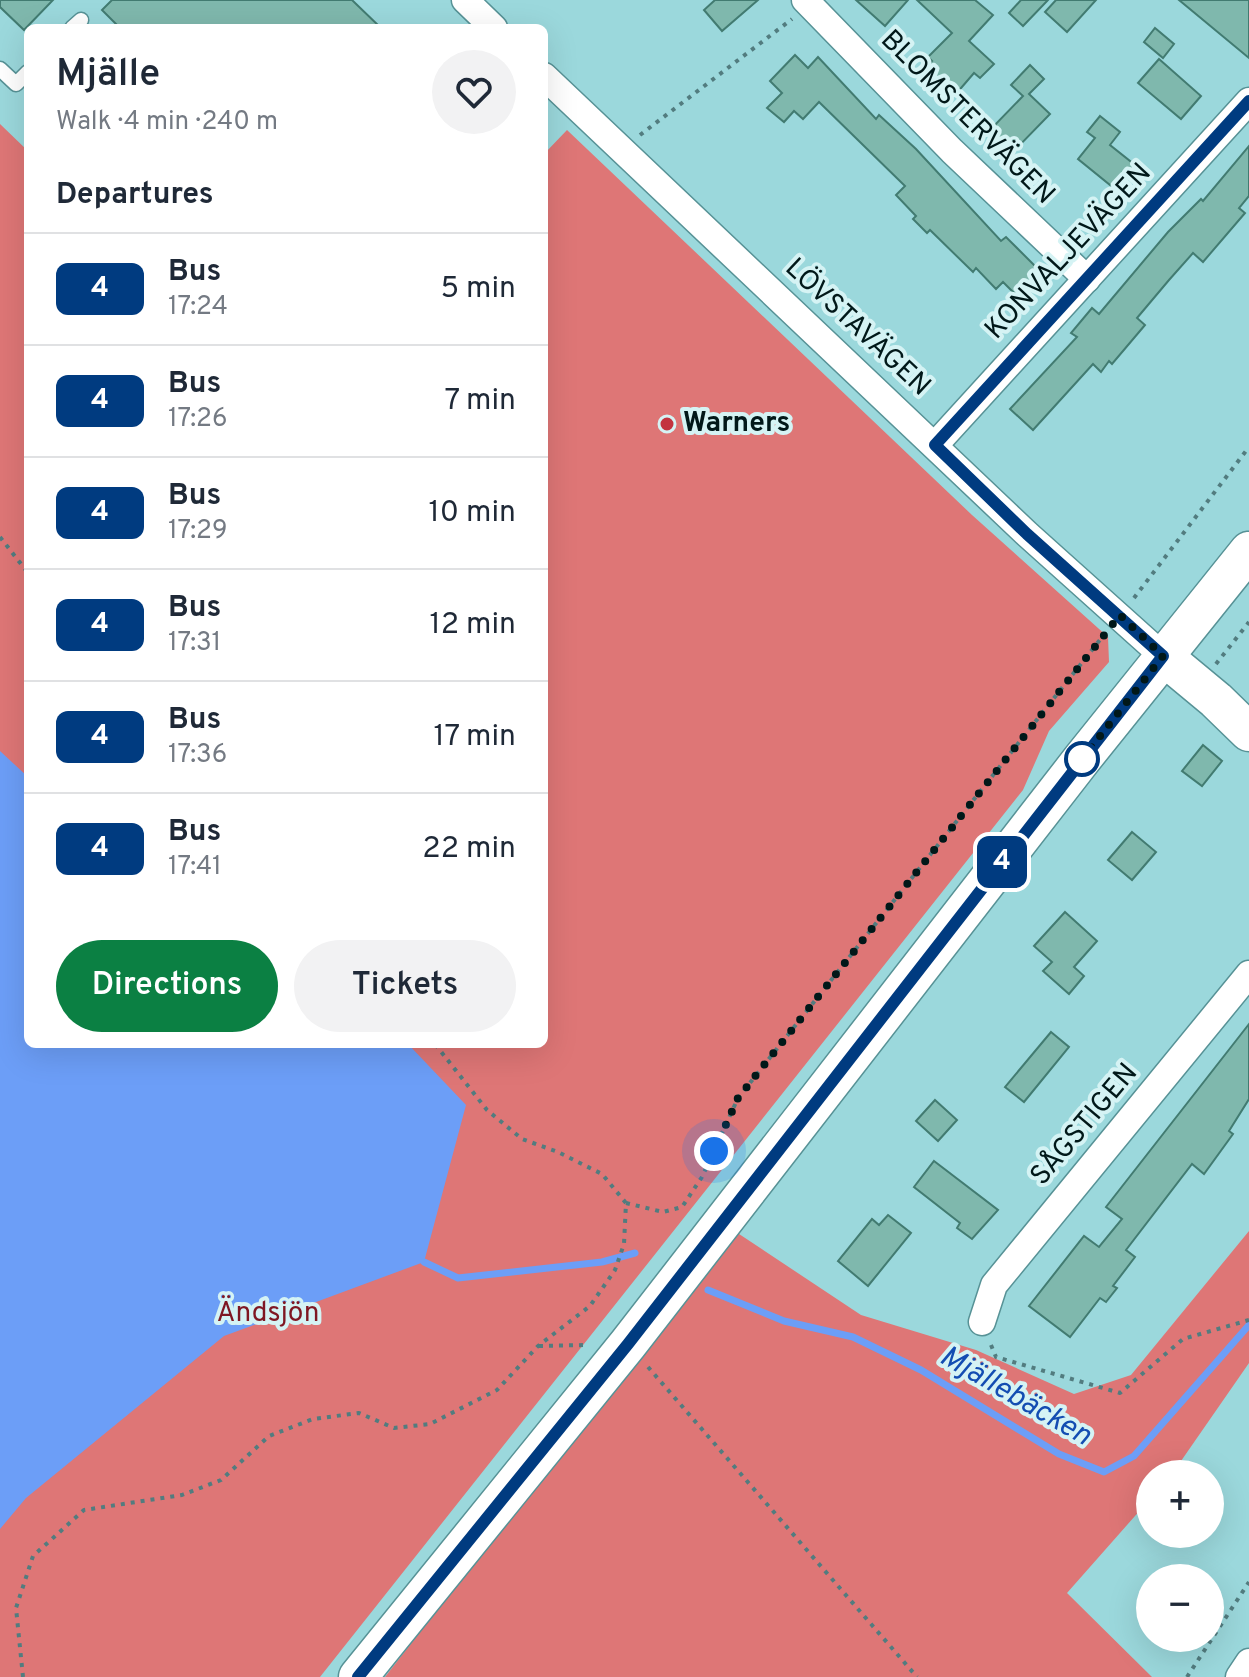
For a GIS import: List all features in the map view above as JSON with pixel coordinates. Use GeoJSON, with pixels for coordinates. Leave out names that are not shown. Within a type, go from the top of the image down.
{"type":"FeatureCollection","features":[{"type":"Feature","properties":{"kind":"main road"},"geometry":{"type":"LineString","coordinates":[[358,1677],[628,1344],[1163,656],[1249,551]]}},
{"type":"Feature","properties":{"kind":"main road"},"geometry":{"type":"LineString","coordinates":[[1163,656],[1249,732]]}},
{"type":"Feature","properties":{"kind":"street"},"geometry":{"type":"LineString","coordinates":[[465,0],[490,24]]}},
{"type":"Feature","properties":{"kind":"street","name":"BLOMSTERVÄGEN"},"geometry":{"type":"LineString","coordinates":[[810,2],[942,141],[1087,279]]}},
{"type":"Feature","properties":{"kind":"street","name":"LÖVSTAVÄGEN"},"geometry":{"type":"LineString","coordinates":[[548,80],[1027,534],[1163,656]]}},
{"type":"Feature","properties":{"kind":"street","name":"KONVALJEVÄGEN"},"geometry":{"type":"LineString","coordinates":[[935,445],[1249,101]]}},
{"type":"Feature","properties":{"kind":"street","name":"SÅGSTIGEN"},"geometry":{"type":"LineString","coordinates":[[982,1322],[994,1285],[1249,974]]}},
{"type":"Feature","properties":{"kind":"street"},"geometry":{"type":"LineString","coordinates":[[1239,1677],[1249,1662]]}},
{"type":"Feature","properties":{"kind":"lane"},"geometry":{"type":"LineString","coordinates":[[0,69],[16,84],[24,76]]}},
{"type":"Feature","properties":{"kind":"path"},"geometry":{"type":"LineString","coordinates":[[622,149],[810,2]]}},
{"type":"Feature","properties":{"kind":"path"},"geometry":{"type":"LineString","coordinates":[[438,1048],[487,1110],[522,1139],[558,1152],[602,1174],[626,1203],[663,1212],[682,1207],[702,1177],[738,1098],[1249,447]]}},
{"type":"Feature","properties":{"kind":"path"},"geometry":{"type":"LineString","coordinates":[[0,537],[24,568]]}},
{"type":"Feature","properties":{"kind":"path"},"geometry":{"type":"LineString","coordinates":[[1199,685],[1249,622]]}},
{"type":"Feature","properties":{"kind":"path"},"geometry":{"type":"LineString","coordinates":[[23,1677],[16,1608],[33,1556],[84,1510],[182,1495],[221,1480],[269,1436],[313,1419],[359,1413],[394,1428],[430,1424],[497,1390],[538,1346],[590,1306],[615,1270],[624,1244],[626,1203]]}},
{"type":"Feature","properties":{"kind":"path"},"geometry":{"type":"LineString","coordinates":[[982,1322],[996,1357],[1120,1393],[1183,1339],[1249,1320]]}},
{"type":"Feature","properties":{"kind":"path"},"geometry":{"type":"LineString","coordinates":[[538,1346],[628,1344],[917,1677]]}},
{"type":"Feature","properties":{"kind":"path"},"geometry":{"type":"LineString","coordinates":[[1187,1677],[1249,1582]]}},
{"type":"Feature","properties":{"kind":"green space"},"geometry":{"type":"Polygon","coordinates":[[[0,124],[24,147],[24,1048],[548,1048],[548,150],[567,130],[972,515],[1108,637],[1109,662],[1049,731],[1023,790],[320,1677],[0,1677],[0,124]]]}},
{"type":"Feature","properties":{"kind":"green space"},"geometry":{"type":"Polygon","coordinates":[[[733,1230],[861,1315],[976,1350],[1074,1394],[1131,1375],[1249,1231],[1249,1363],[1182,1460],[1136,1460],[1136,1515],[1067,1593],[1152,1677],[385,1677],[733,1230]]]}},
{"type":"Feature","properties":{"kind":"water","name":"Ändsjön"},"geometry":{"type":"Polygon","coordinates":[[[0,751],[24,773],[24,1048],[412,1048],[466,1105],[424,1262],[224,1336],[26,1498],[0,1529],[0,751]]]}},
{"type":"Feature","properties":{"kind":"building"},"geometry":{"type":"Polygon","coordinates":[[[0,0],[53,0],[30,24],[24,24],[24,30],[0,7],[0,0]]]}},
{"type":"Feature","properties":{"kind":"building"},"geometry":{"type":"Polygon","coordinates":[[[112,0],[352,0],[377,24],[116,24],[102,10],[112,0]]]}},
{"type":"Feature","properties":{"kind":"building"},"geometry":{"type":"Polygon","coordinates":[[[715,0],[758,0],[722,31],[704,10],[715,0]]]}},
{"type":"Feature","properties":{"kind":"building"},"geometry":{"type":"Polygon","coordinates":[[[856,0],[908,0],[885,26],[856,0]]]}},
{"type":"Feature","properties":{"kind":"building"},"geometry":{"type":"Polygon","coordinates":[[[917,0],[975,0],[993,15],[969,41],[994,64],[980,78],[974,73],[955,95],[924,68],[932,61],[928,57],[952,33],[917,0]]]}},
{"type":"Feature","properties":{"kind":"building"},"geometry":{"type":"Polygon","coordinates":[[[1021,0],[1048,0],[1023,26],[1009,13],[1021,0]]]}},
{"type":"Feature","properties":{"kind":"building"},"geometry":{"type":"Polygon","coordinates":[[[1056,0],[1096,0],[1067,32],[1045,12],[1056,0]]]}},
{"type":"Feature","properties":{"kind":"building"},"geometry":{"type":"Polygon","coordinates":[[[1179,0],[1249,0],[1249,58],[1179,0]]]}},
{"type":"Feature","properties":{"kind":"building"},"geometry":{"type":"Polygon","coordinates":[[[1155,28],[1174,44],[1163,58],[1144,42],[1155,28]]]}},
{"type":"Feature","properties":{"kind":"building"},"geometry":{"type":"Polygon","coordinates":[[[795,55],[808,68],[818,57],[876,119],[879,115],[916,149],[1001,241],[1006,237],[1042,273],[1018,297],[1003,282],[996,289],[976,268],[973,272],[930,230],[927,233],[913,219],[916,216],[896,195],[905,186],[819,102],[803,119],[794,111],[784,122],[767,108],[782,93],[770,81],[795,55]]]}},
{"type":"Feature","properties":{"kind":"building"},"geometry":{"type":"Polygon","coordinates":[[[1159,59],[1201,96],[1181,119],[1138,83],[1159,59]]]}},
{"type":"Feature","properties":{"kind":"building"},"geometry":{"type":"Polygon","coordinates":[[[1030,65],[1044,79],[1029,94],[1050,114],[1013,152],[990,130],[1023,96],[1011,85],[1030,65]]]}},
{"type":"Feature","properties":{"kind":"building"},"geometry":{"type":"Polygon","coordinates":[[[1100,116],[1120,132],[1110,145],[1135,165],[1115,189],[1078,159],[1095,138],[1087,132],[1100,116]]]}},
{"type":"Feature","properties":{"kind":"building"},"geometry":{"type":"Polygon","coordinates":[[[1249,146],[1249,196],[1239,208],[1245,213],[1203,262],[1193,253],[1169,280],[1137,318],[1145,325],[1112,364],[1109,361],[1101,372],[1093,364],[1033,430],[1010,409],[1077,337],[1071,333],[1092,308],[1099,314],[1168,232],[1201,199],[1203,201],[1249,146]]]}},
{"type":"Feature","properties":{"kind":"building"},"geometry":{"type":"Polygon","coordinates":[[[1203,745],[1222,761],[1202,786],[1182,771],[1203,745]]]}},
{"type":"Feature","properties":{"kind":"building"},"geometry":{"type":"Polygon","coordinates":[[[1132,832],[1156,852],[1132,880],[1108,860],[1132,832]]]}},
{"type":"Feature","properties":{"kind":"building"},"geometry":{"type":"Polygon","coordinates":[[[1065,912],[1097,941],[1074,967],[1084,976],[1069,994],[1043,971],[1052,962],[1034,946],[1065,912]]]}},
{"type":"Feature","properties":{"kind":"building"},"geometry":{"type":"Polygon","coordinates":[[[1249,1024],[1249,1099],[1229,1131],[1233,1134],[1204,1174],[1192,1164],[1126,1250],[1135,1257],[1113,1286],[1117,1288],[1106,1302],[1100,1298],[1070,1337],[1029,1306],[1084,1236],[1099,1247],[1122,1219],[1106,1207],[1249,1024]]]}},
{"type":"Feature","properties":{"kind":"building"},"geometry":{"type":"Polygon","coordinates":[[[1051,1032],[1069,1047],[1024,1102],[1005,1087],[1051,1032]]]}},
{"type":"Feature","properties":{"kind":"building"},"geometry":{"type":"Polygon","coordinates":[[[935,1100],[957,1120],[938,1141],[916,1121],[935,1100]]]}},
{"type":"Feature","properties":{"kind":"building"},"geometry":{"type":"Polygon","coordinates":[[[934,1161],[998,1210],[972,1239],[957,1228],[960,1223],[914,1187],[934,1161]]]}},
{"type":"Feature","properties":{"kind":"building"},"geometry":{"type":"Polygon","coordinates":[[[888,1215],[911,1233],[868,1286],[838,1261],[872,1219],[879,1225],[888,1215]]]}},
{"type":"Feature","properties":{"kind":"waterway","name":"Mjällebäcken"},"geometry":{"type":"LineString","coordinates":[[424,1262],[458,1278],[602,1262],[635,1253]]}},
{"type":"Feature","properties":{"kind":"waterway","name":"Mjällebäcken"},"geometry":{"type":"LineString","coordinates":[[708,1290],[784,1321],[853,1337],[921,1370],[1059,1454],[1104,1472],[1134,1456],[1249,1325]]}},
{"type":"Feature","properties":{"kind":"bus line","name":"4"},"geometry":{"type":"LineString","coordinates":[[358,1677],[628,1344],[1163,656],[1027,534],[935,445],[1249,101]]}},
{"type":"Feature","properties":{"kind":"place","name":"Warners"},"geometry":{"type":"Point","coordinates":[667,424]}},
{"type":"Feature","properties":{"kind":"route"},"geometry":{"type":"LineString","coordinates":[[714,1151],[738,1098],[1120,615],[1163,656],[1082,759]]}}]}
